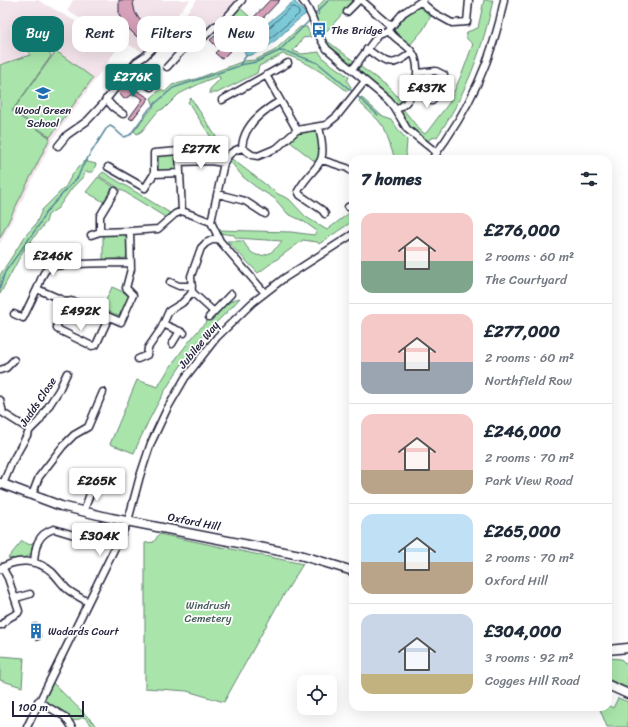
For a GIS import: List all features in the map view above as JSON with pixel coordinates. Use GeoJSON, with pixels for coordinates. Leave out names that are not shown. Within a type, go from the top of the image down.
{"type":"FeatureCollection","features":[{"type":"Feature","properties":{"kind":"main road","name":"Oxford Hill"},"geometry":{"type":"LineString","coordinates":[[2,484],[61,506],[114,519],[300,555],[349,570]]}},
{"type":"Feature","properties":{"kind":"main road"},"geometry":{"type":"LineString","coordinates":[[612,650],[628,648]]}},
{"type":"Feature","properties":{"kind":"main road"},"geometry":{"type":"LineString","coordinates":[[612,687],[628,694]]}},
{"type":"Feature","properties":{"kind":"street"},"geometry":{"type":"LineString","coordinates":[[206,36],[215,26],[220,25],[242,0]]}},
{"type":"Feature","properties":{"kind":"street"},"geometry":{"type":"LineString","coordinates":[[302,0],[311,13],[324,46],[388,100],[410,133],[437,153],[462,114],[482,74],[495,37],[504,0]]}},
{"type":"Feature","properties":{"kind":"street"},"geometry":{"type":"LineString","coordinates":[[347,12],[360,0],[390,28],[392,35],[412,52],[417,73],[413,91],[407,102],[396,110]]}},
{"type":"Feature","properties":{"kind":"street"},"geometry":{"type":"LineString","coordinates":[[352,70],[379,34],[390,28],[412,3],[422,1],[449,21],[456,23],[467,22],[469,0]]}},
{"type":"Feature","properties":{"kind":"street"},"geometry":{"type":"LineString","coordinates":[[367,49],[380,59],[395,63],[401,61],[412,52]]}},
{"type":"Feature","properties":{"kind":"street"},"geometry":{"type":"LineString","coordinates":[[58,146],[67,136],[87,121],[123,81],[136,62],[149,52]]}},
{"type":"Feature","properties":{"kind":"street"},"geometry":{"type":"LineString","coordinates":[[167,67],[180,52]]}},
{"type":"Feature","properties":{"kind":"street"},"geometry":{"type":"LineString","coordinates":[[222,100],[288,63]]}},
{"type":"Feature","properties":{"kind":"street"},"geometry":{"type":"LineString","coordinates":[[130,70],[142,82],[151,87]]}},
{"type":"Feature","properties":{"kind":"street"},"geometry":{"type":"LineString","coordinates":[[417,73],[436,71],[444,75]]}},
{"type":"Feature","properties":{"kind":"street"},"geometry":{"type":"LineString","coordinates":[[266,75],[297,130]]}},
{"type":"Feature","properties":{"kind":"street"},"geometry":{"type":"LineString","coordinates":[[242,148],[252,155],[258,156],[277,148],[297,130],[326,125],[337,116],[365,81]]}},
{"type":"Feature","properties":{"kind":"street"},"geometry":{"type":"LineString","coordinates":[[413,91],[432,101],[434,97]]}},
{"type":"Feature","properties":{"kind":"street"},"geometry":{"type":"LineString","coordinates":[[106,99],[113,107],[123,114]]}},
{"type":"Feature","properties":{"kind":"street"},"geometry":{"type":"LineString","coordinates":[[242,148],[243,136],[251,125],[266,110],[280,101]]}},
{"type":"Feature","properties":{"kind":"street"},"geometry":{"type":"LineString","coordinates":[[319,127],[324,151],[322,160],[298,191],[300,195],[322,210],[324,214]]}},
{"type":"Feature","properties":{"kind":"street"},"geometry":{"type":"LineString","coordinates":[[242,148],[228,155],[224,163],[211,222],[218,237],[264,293]]}},
{"type":"Feature","properties":{"kind":"street"},"geometry":{"type":"LineString","coordinates":[[108,167],[145,188],[154,174],[154,153],[179,151],[182,211]]}},
{"type":"Feature","properties":{"kind":"street"},"geometry":{"type":"LineString","coordinates":[[322,160],[349,169]]}},
{"type":"Feature","properties":{"kind":"street"},"geometry":{"type":"LineString","coordinates":[[180,162],[210,161],[224,163]]}},
{"type":"Feature","properties":{"kind":"street"},"geometry":{"type":"LineString","coordinates":[[154,174],[180,173]]}},
{"type":"Feature","properties":{"kind":"street"},"geometry":{"type":"LineString","coordinates":[[100,232],[100,216],[115,191]]}},
{"type":"Feature","properties":{"kind":"street"},"geometry":{"type":"LineString","coordinates":[[218,194],[244,201],[265,214]]}},
{"type":"Feature","properties":{"kind":"street"},"geometry":{"type":"LineString","coordinates":[[91,235],[100,232],[158,229],[175,214],[182,211],[211,222]]}},
{"type":"Feature","properties":{"kind":"street"},"geometry":{"type":"LineString","coordinates":[[38,289],[67,302],[71,301],[121,322],[133,295],[126,288],[130,275],[130,231]]}},
{"type":"Feature","properties":{"kind":"street"},"geometry":{"type":"LineString","coordinates":[[152,362],[147,355],[150,343],[159,332],[169,311],[186,299],[192,289],[192,276],[199,251],[206,243],[218,237]]}},
{"type":"Feature","properties":{"kind":"street","name":"Jubilee Way"},"geometry":{"type":"LineString","coordinates":[[27,727],[38,701],[128,521],[146,455],[176,392],[193,367],[217,337],[238,316],[264,293],[283,279],[349,237]]}},
{"type":"Feature","properties":{"kind":"street"},"geometry":{"type":"LineString","coordinates":[[14,314],[25,319],[44,274],[49,268],[86,264],[130,263]]}},
{"type":"Feature","properties":{"kind":"street"},"geometry":{"type":"LineString","coordinates":[[170,282],[192,289],[213,311]]}},
{"type":"Feature","properties":{"kind":"street"},"geometry":{"type":"LineString","coordinates":[[209,317],[213,311],[231,294]]}},
{"type":"Feature","properties":{"kind":"street"},"geometry":{"type":"LineString","coordinates":[[67,302],[57,325],[57,329],[92,346],[96,345],[109,317]]}},
{"type":"Feature","properties":{"kind":"street"},"geometry":{"type":"LineString","coordinates":[[163,324],[182,332],[172,344]]}},
{"type":"Feature","properties":{"kind":"street"},"geometry":{"type":"LineString","coordinates":[[138,358],[147,355]]}},
{"type":"Feature","properties":{"kind":"street"},"geometry":{"type":"LineString","coordinates":[[0,370],[6,368],[14,360]]}},
{"type":"Feature","properties":{"kind":"street","name":"Judds Close"},"geometry":{"type":"LineString","coordinates":[[2,484],[12,462],[30,430],[39,421],[60,390],[67,374]]}},
{"type":"Feature","properties":{"kind":"street"},"geometry":{"type":"LineString","coordinates":[[32,495],[39,477],[63,446],[74,435],[88,427],[104,392]]}},
{"type":"Feature","properties":{"kind":"street"},"geometry":{"type":"LineString","coordinates":[[0,400],[4,413],[30,430]]}},
{"type":"Feature","properties":{"kind":"street"},"geometry":{"type":"LineString","coordinates":[[84,511],[94,482],[97,481]]}},
{"type":"Feature","properties":{"kind":"street"},"geometry":{"type":"LineString","coordinates":[[34,563],[38,541],[42,535],[54,529],[69,537]]}},
{"type":"Feature","properties":{"kind":"street"},"geometry":{"type":"LineString","coordinates":[[0,632],[1,625],[5,620],[18,613],[16,598],[8,578],[1,568],[13,561],[26,561],[34,563],[51,571],[69,590],[88,602]]}},
{"type":"Feature","properties":{"kind":"street"},"geometry":{"type":"LineString","coordinates":[[16,598],[30,594]]}},
{"type":"Feature","properties":{"kind":"street"},"geometry":{"type":"LineString","coordinates":[[38,701],[65,717],[72,727]]}},
{"type":"Feature","properties":{"kind":"shaded area","name":"Wood Green School"},"geometry":{"type":"Polygon","coordinates":[[[0,0],[38,0],[72,19],[72,52],[115,52],[53,139],[0,244],[0,0]]]}},
{"type":"Feature","properties":{"kind":"shaded area"},"geometry":{"type":"Polygon","coordinates":[[[73,0],[190,0],[176,16],[137,16],[137,49],[129,45],[129,16],[76,16],[67,11],[73,0]]]}},
{"type":"Feature","properties":{"kind":"shaded area"},"geometry":{"type":"Polygon","coordinates":[[[197,0],[237,0],[223,16],[214,16],[214,25],[206,30],[206,16],[184,16],[197,0]]]}},
{"type":"Feature","properties":{"kind":"green space"},"geometry":{"type":"Polygon","coordinates":[[[324,0],[355,0],[324,34],[322,34],[314,15],[319,14],[317,8],[324,0]]]}},
{"type":"Feature","properties":{"kind":"green space"},"geometry":{"type":"Polygon","coordinates":[[[484,0],[493,0],[484,36],[472,72],[456,105],[437,137],[431,138],[428,141],[405,124],[402,114],[403,109],[419,129],[425,134],[449,103],[473,44],[468,40],[466,34],[467,32],[478,28],[484,0]]]}},
{"type":"Feature","properties":{"kind":"green space"},"geometry":{"type":"Polygon","coordinates":[[[421,5],[432,14],[423,30],[410,45],[400,39],[394,30],[407,15],[421,5]]]}},
{"type":"Feature","properties":{"kind":"green space"},"geometry":{"type":"Polygon","coordinates":[[[240,8],[249,16],[232,16],[240,8]]]}},
{"type":"Feature","properties":{"kind":"green space"},"geometry":{"type":"Polygon","coordinates":[[[300,27],[307,27],[311,37],[303,38],[293,51],[302,54],[319,52],[325,60],[349,77],[347,81],[351,87],[347,91],[309,65],[283,54],[259,66],[257,73],[217,93],[209,93],[210,89],[220,79],[219,76],[179,94],[165,108],[158,111],[142,131],[137,134],[134,131],[154,106],[151,98],[161,89],[165,92],[172,85],[196,79],[244,61],[255,60],[274,51],[300,27]]]}},
{"type":"Feature","properties":{"kind":"green space"},"geometry":{"type":"Polygon","coordinates":[[[325,37],[326,40],[355,62],[350,65],[332,52],[323,38],[325,37]]]}},
{"type":"Feature","properties":{"kind":"green space"},"geometry":{"type":"Polygon","coordinates":[[[29,52],[49,52],[51,56],[12,111],[50,138],[0,238],[0,65],[30,55],[29,52]]]}},
{"type":"Feature","properties":{"kind":"green space"},"geometry":{"type":"Polygon","coordinates":[[[55,52],[93,78],[50,137],[13,110],[55,52]]]}},
{"type":"Feature","properties":{"kind":"green space"},"geometry":{"type":"Polygon","coordinates":[[[358,65],[389,87],[403,103],[395,104],[359,72],[358,65]]]}},
{"type":"Feature","properties":{"kind":"green space"},"geometry":{"type":"Polygon","coordinates":[[[361,97],[383,117],[392,120],[407,140],[406,155],[394,155],[384,128],[378,120],[359,102],[361,97]]]}},
{"type":"Feature","properties":{"kind":"green space"},"geometry":{"type":"Polygon","coordinates":[[[191,98],[224,149],[222,154],[188,102],[191,98]]]}},
{"type":"Feature","properties":{"kind":"green space"},"geometry":{"type":"Polygon","coordinates":[[[316,130],[318,132],[321,147],[317,163],[289,141],[297,133],[316,130]]]}},
{"type":"Feature","properties":{"kind":"green space"},"geometry":{"type":"Polygon","coordinates":[[[156,154],[177,155],[178,171],[156,171],[156,154]]]}},
{"type":"Feature","properties":{"kind":"green space"},"geometry":{"type":"Polygon","coordinates":[[[232,159],[278,194],[289,199],[306,217],[327,230],[349,213],[349,224],[319,244],[317,242],[303,240],[258,273],[227,241],[243,241],[255,255],[264,255],[276,248],[282,241],[236,238],[234,235],[218,233],[217,230],[291,232],[314,235],[317,231],[303,221],[288,214],[274,198],[243,177],[230,161],[232,159]]]}},
{"type":"Feature","properties":{"kind":"green space"},"geometry":{"type":"Polygon","coordinates":[[[84,161],[96,164],[93,172],[85,172],[83,177],[72,188],[58,208],[48,215],[46,222],[23,251],[0,294],[0,275],[26,235],[36,224],[42,210],[66,186],[73,173],[84,161]]]}},
{"type":"Feature","properties":{"kind":"green space"},"geometry":{"type":"Polygon","coordinates":[[[103,172],[170,213],[165,217],[99,176],[103,172]]]}},
{"type":"Feature","properties":{"kind":"green space"},"geometry":{"type":"Polygon","coordinates":[[[98,177],[114,187],[104,202],[86,192],[98,177]]]}},
{"type":"Feature","properties":{"kind":"green space"},"geometry":{"type":"Polygon","coordinates":[[[103,234],[125,234],[127,236],[127,258],[103,260],[103,234]]]}},
{"type":"Feature","properties":{"kind":"green space"},"geometry":{"type":"Polygon","coordinates":[[[112,287],[130,295],[120,318],[101,311],[112,287]]]}},
{"type":"Feature","properties":{"kind":"green space"},"geometry":{"type":"Polygon","coordinates":[[[240,298],[207,332],[175,374],[157,405],[134,453],[110,444],[137,380],[158,387],[172,364],[194,335],[218,310],[230,302],[240,298]]]}},
{"type":"Feature","properties":{"kind":"green space","name":"Windrush Cemetery"},"geometry":{"type":"Polygon","coordinates":[[[159,534],[303,564],[277,606],[224,702],[187,691],[145,688],[145,543],[154,542],[159,534]]]}},
{"type":"Feature","properties":{"kind":"green space"},"geometry":{"type":"Polygon","coordinates":[[[22,541],[30,545],[33,542],[34,547],[30,555],[18,559],[8,558],[22,541]]]}},
{"type":"Feature","properties":{"kind":"green space"},"geometry":{"type":"Polygon","coordinates":[[[0,656],[24,658],[22,687],[0,680],[0,656]]]}},
{"type":"Feature","properties":{"kind":"green space"},"geometry":{"type":"Polygon","coordinates":[[[612,658],[621,659],[628,666],[628,688],[612,681],[612,658]]]}},
{"type":"Feature","properties":{"kind":"green space"},"geometry":{"type":"Polygon","coordinates":[[[51,682],[98,727],[93,727],[84,717],[74,721],[59,709],[44,701],[51,682]]]}},
{"type":"Feature","properties":{"kind":"green space"},"geometry":{"type":"Polygon","coordinates":[[[618,698],[628,702],[628,727],[607,727],[601,711],[612,711],[618,698]]]}},
{"type":"Feature","properties":{"kind":"water"},"geometry":{"type":"Polygon","coordinates":[[[294,1],[306,14],[269,46],[269,22],[294,1]]]}},
{"type":"Feature","properties":{"kind":"water"},"geometry":{"type":"Polygon","coordinates":[[[244,52],[259,52],[255,54],[246,56],[244,52]]]}},
{"type":"Feature","properties":{"kind":"building"},"geometry":{"type":"Polygon","coordinates":[[[119,0],[135,0],[133,3],[137,16],[137,36],[129,29],[129,16],[120,16],[119,0]]]}},
{"type":"Feature","properties":{"kind":"building"},"geometry":{"type":"Polygon","coordinates":[[[270,0],[280,0],[265,16],[255,16],[270,0]]]}},
{"type":"Feature","properties":{"kind":"building"},"geometry":{"type":"Polygon","coordinates":[[[214,37],[214,44],[210,40],[214,37]]]}},
{"type":"Feature","properties":{"kind":"building"},"geometry":{"type":"Polygon","coordinates":[[[216,52],[229,52],[222,59],[215,53],[216,52]]]}},
{"type":"Feature","properties":{"kind":"building"},"geometry":{"type":"Polygon","coordinates":[[[125,84],[135,92],[136,90],[149,98],[132,120],[129,118],[143,99],[134,94],[124,99],[118,92],[125,84]]]}},
{"type":"Feature","properties":{"kind":"building","name":"Wadards Court"},"geometry":{"type":"Polygon","coordinates":[[[38,623],[41,639],[36,641],[32,624],[38,623]]]}},
{"type":"Feature","properties":{"kind":"waterway"},"geometry":{"type":"LineString","coordinates":[[315,14],[329,0]]}},
{"type":"Feature","properties":{"kind":"waterway"},"geometry":{"type":"LineString","coordinates":[[279,51],[309,21]]}},
{"type":"Feature","properties":{"kind":"waterway"},"geometry":{"type":"LineString","coordinates":[[240,65],[256,62],[279,51],[288,52],[318,63],[353,92]]}},
{"type":"Feature","properties":{"kind":"waterway"},"geometry":{"type":"LineString","coordinates":[[0,288],[5,272],[39,225],[46,212],[78,177],[82,167],[106,129],[110,126],[124,137],[130,135],[150,108],[173,88],[239,66],[246,56]]}},
{"type":"Feature","properties":{"kind":"waterway"},"geometry":{"type":"LineString","coordinates":[[356,95],[378,115]]}},
{"type":"Feature","properties":{"kind":"place","name":"The Bridge"},"geometry":{"type":"Point","coordinates":[319,30]}},
{"type":"Feature","properties":{"kind":"place","name":"Wood Green School"},"geometry":{"type":"Point","coordinates":[43,93]}},
{"type":"Feature","properties":{"kind":"place","name":"Wadards Court"},"geometry":{"type":"Point","coordinates":[36,631]}}]}
